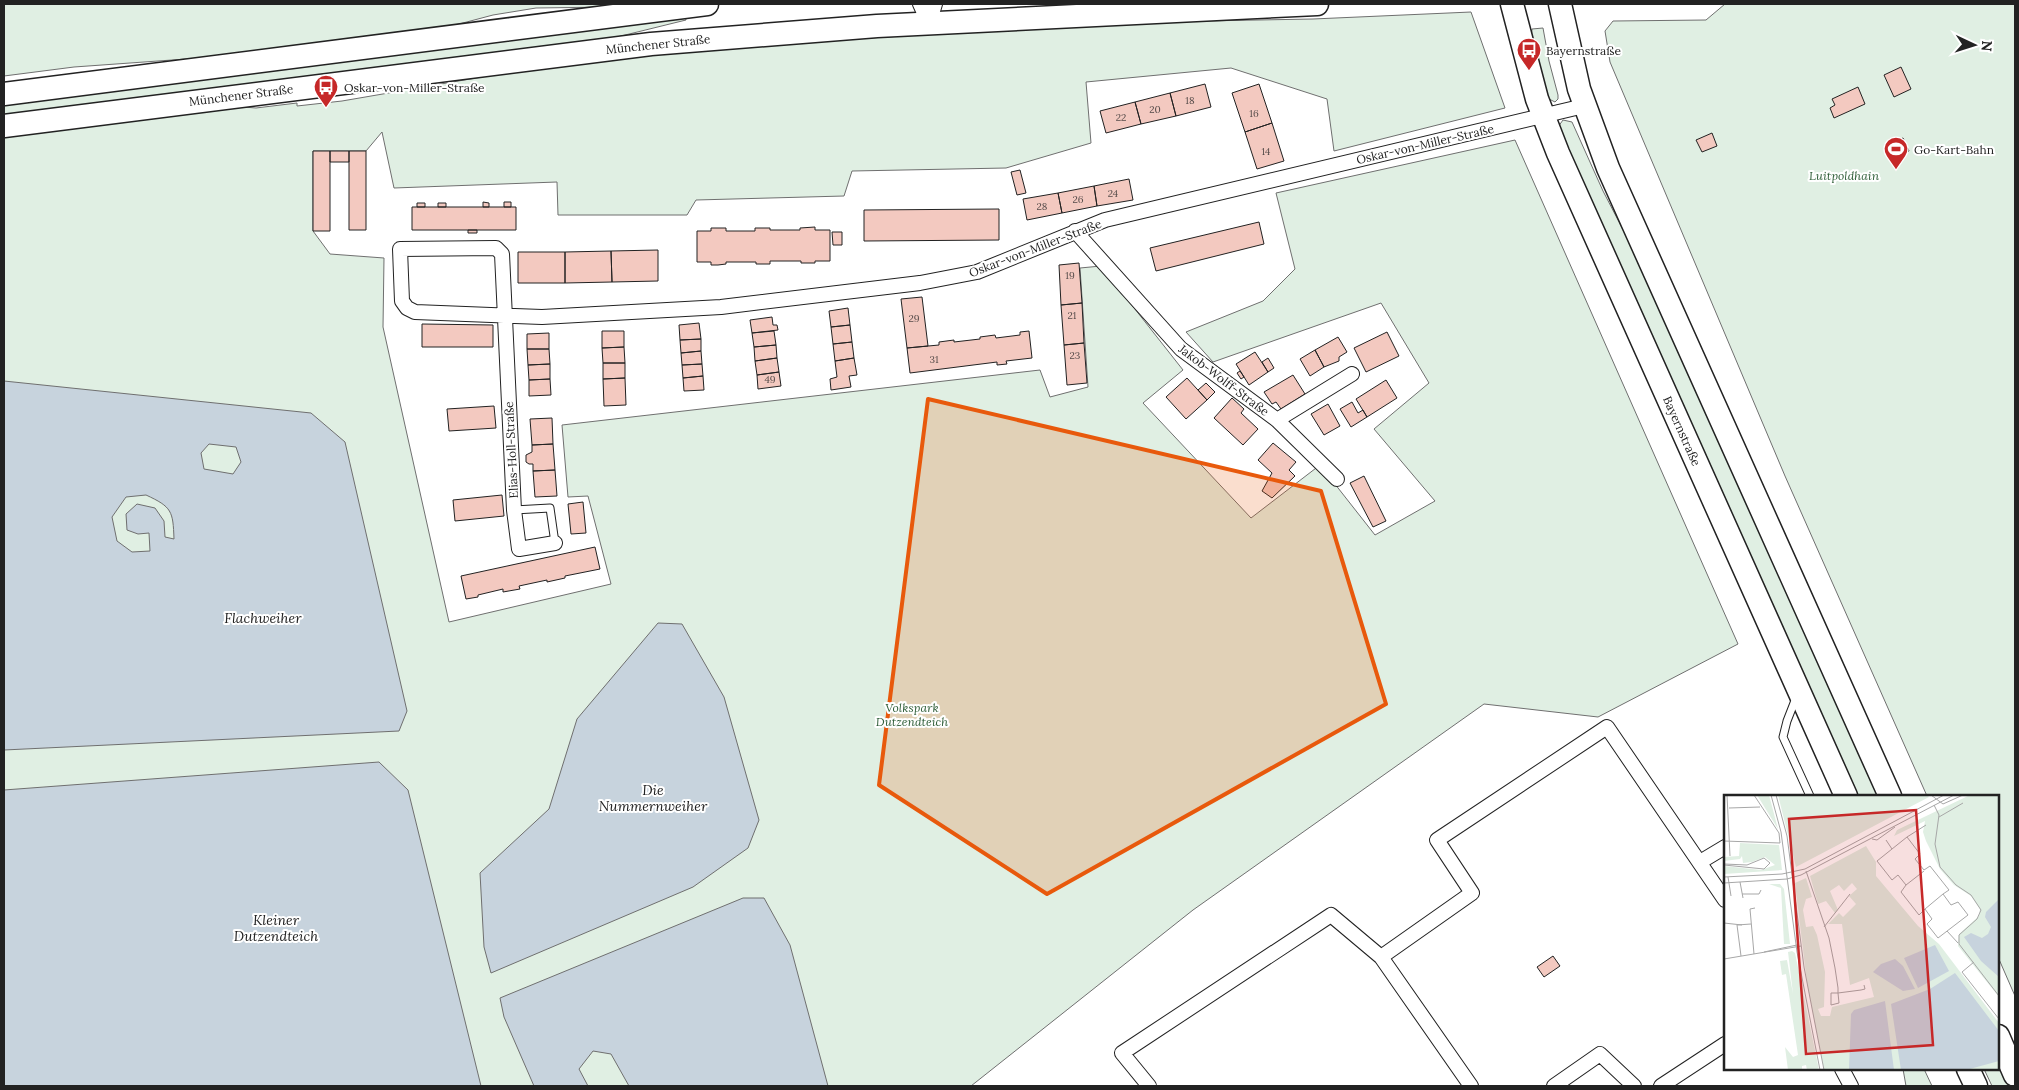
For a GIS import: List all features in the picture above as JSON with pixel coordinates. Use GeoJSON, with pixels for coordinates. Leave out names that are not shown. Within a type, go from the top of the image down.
{"type":"FeatureCollection","features":[{"type":"Feature","properties":{"kind":"main road"},"geometry":{"type":"LineString","coordinates":[[4,94],[707,4]]}},
{"type":"Feature","properties":{"kind":"main road","name":"Münchener Straße"},"geometry":{"type":"LineString","coordinates":[[4,126],[633,46],[758,35],[932,14],[1317,4]]}},
{"type":"Feature","properties":{"kind":"main road","name":"Bayernstraße"},"geometry":{"type":"LineString","coordinates":[[1512,4],[1529,71],[1544,116],[1575,191],[1846,795]]}},
{"type":"Feature","properties":{"kind":"main road"},"geometry":{"type":"LineString","coordinates":[[1560,4],[1584,106],[1614,182],[1890,795]]}},
{"type":"Feature","properties":{"kind":"main road"},"geometry":{"type":"LineString","coordinates":[[1999,1038],[2015,1075]]}},
{"type":"Feature","properties":{"kind":"main road"},"geometry":{"type":"LineString","coordinates":[[1968,1070],[1976,1086]]}},
{"type":"Feature","properties":{"kind":"street"},"geometry":{"type":"LineString","coordinates":[[920,4],[932,14]]}},
{"type":"Feature","properties":{"kind":"street","name":"Oskar-von-Miller-Straße"},"geometry":{"type":"LineString","coordinates":[[504,316],[502,254],[496,248],[400,249],[402,301],[414,312],[504,316],[542,317],[721,307],[920,283],[977,272],[1028,253],[1075,231],[1105,220],[1584,106]]}},
{"type":"Feature","properties":{"kind":"street","name":"Jakob-Wolff-Straße"},"geometry":{"type":"LineString","coordinates":[[1075,231],[1182,349],[1277,420],[1337,479]]}},
{"type":"Feature","properties":{"kind":"street","name":"Elias-Holl-Straße"},"geometry":{"type":"LineString","coordinates":[[504,316],[514,510],[519,549],[555,543]]}},
{"type":"Feature","properties":{"kind":"street"},"geometry":{"type":"LineString","coordinates":[[1277,420],[1352,374]]}},
{"type":"Feature","properties":{"kind":"street"},"geometry":{"type":"LineString","coordinates":[[1381,957],[1472,893],[1437,840],[1606,727],[1724,898]]}},
{"type":"Feature","properties":{"kind":"street"},"geometry":{"type":"LineString","coordinates":[[1700,862],[1724,848]]}},
{"type":"Feature","properties":{"kind":"street"},"geometry":{"type":"LineString","coordinates":[[1149,1086],[1122,1053],[1330,915],[1381,957],[1471,1086]]}},
{"type":"Feature","properties":{"kind":"street"},"geometry":{"type":"LineString","coordinates":[[1661,1086],[1724,1045]]}},
{"type":"Feature","properties":{"kind":"street"},"geometry":{"type":"LineString","coordinates":[[1554,1086],[1600,1054],[1634,1086]]}},
{"type":"Feature","properties":{"kind":"street"},"geometry":{"type":"LineString","coordinates":[[1843,1070],[1851,1086]]}},
{"type":"Feature","properties":{"kind":"lane"},"geometry":{"type":"LineString","coordinates":[[514,510],[550,508],[555,543]]}},
{"type":"Feature","properties":{"kind":"lane"},"geometry":{"type":"LineString","coordinates":[[1799,693],[1787,720],[1783,737],[1810,795]]}},
{"type":"Feature","properties":{"kind":"highlighted area"},"geometry":{"type":"Polygon","coordinates":[[[928,399],[1321,491],[1386,704],[1047,894],[879,785],[928,399]]]}},
{"type":"Feature","properties":{"kind":"green space"},"geometry":{"type":"Polygon","coordinates":[[[4,4],[640,4],[610,7],[536,8],[493,15],[444,28],[200,58],[74,67],[4,76],[4,4]]]}},
{"type":"Feature","properties":{"kind":"green space","name":"Luitpoldhain"},"geometry":{"type":"Polygon","coordinates":[[[1725,4],[2015,4],[2015,996],[1999,959],[1999,795],[1927,795],[1785,476],[1610,62],[1605,31],[1613,21],[1706,20],[1725,4]]]}},
{"type":"Feature","properties":{"kind":"green space","name":"Volkspark Dutzendteich"},"geometry":{"type":"Polygon","coordinates":[[[1471,12],[1505,108],[1334,151],[1327,99],[1231,68],[1086,82],[1091,143],[1006,168],[852,171],[844,196],[696,200],[687,215],[558,215],[557,182],[394,188],[382,132],[366,151],[313,151],[313,231],[330,254],[384,258],[383,327],[449,622],[611,584],[588,496],[568,497],[562,425],[1040,370],[1050,397],[1088,387],[1080,268],[1101,266],[1183,370],[1143,403],[1251,518],[1320,465],[1375,535],[1435,501],[1374,429],[1429,383],[1381,303],[1213,362],[1186,332],[1263,301],[1295,269],[1276,193],[1515,140],[1738,644],[1598,717],[1484,704],[1193,910],[971,1086],[4,1086],[4,133],[218,105],[256,108],[297,103],[297,106],[342,101],[604,56],[710,47],[1149,22],[1313,19],[1471,12]]]}},
{"type":"Feature","properties":{"kind":"green space"},"geometry":{"type":"Polygon","coordinates":[[[685,14],[686,20],[593,41],[4,117],[4,103],[685,14]]]}},
{"type":"Feature","properties":{"kind":"green space"},"geometry":{"type":"Polygon","coordinates":[[[1543,28],[1558,95],[1558,99],[1555,102],[1547,98],[1531,41],[1532,29],[1543,28]]]}},
{"type":"Feature","properties":{"kind":"green space"},"geometry":{"type":"Polygon","coordinates":[[[1563,120],[1572,122],[1603,191],[1633,249],[1881,795],[1856,795],[1558,127],[1563,120]]]}},
{"type":"Feature","properties":{"kind":"green space"},"geometry":{"type":"Polygon","coordinates":[[[1999,1059],[2011,1086],[1992,1086],[1984,1070],[1999,1070],[1999,1059]]]}},
{"type":"Feature","properties":{"kind":"green space"},"geometry":{"type":"Polygon","coordinates":[[[1903,1070],[1924,1070],[1932,1086],[1906,1086],[1903,1070]]]}},
{"type":"Feature","properties":{"kind":"water","name":"Flachweiher"},"geometry":{"type":"Polygon","coordinates":[[[4,381],[311,413],[345,442],[407,711],[399,731],[4,750],[4,381]],[[209,444],[201,453],[204,469],[233,474],[241,462],[236,447],[209,444]],[[146,495],[126,497],[112,517],[117,541],[132,552],[150,551],[149,533],[138,534],[127,530],[126,514],[137,504],[155,508],[164,521],[165,537],[174,539],[172,516],[169,511],[161,503],[146,495]]]}},
{"type":"Feature","properties":{"kind":"water","name":"Die Nummernweiher"},"geometry":{"type":"Polygon","coordinates":[[[658,623],[682,624],[724,697],[759,820],[748,848],[693,887],[491,973],[484,947],[480,873],[549,809],[577,719],[658,623]]]}},
{"type":"Feature","properties":{"kind":"water","name":"Kleiner Dutzendteich"},"geometry":{"type":"Polygon","coordinates":[[[379,762],[408,790],[481,1086],[4,1086],[4,790],[379,762]]]}},
{"type":"Feature","properties":{"kind":"water"},"geometry":{"type":"Polygon","coordinates":[[[743,898],[764,898],[790,945],[828,1086],[629,1086],[611,1054],[593,1051],[579,1069],[588,1086],[534,1086],[504,1017],[500,998],[743,898]]]}},
{"type":"Feature","properties":{"kind":"building"},"geometry":{"type":"Polygon","coordinates":[[[1901,67],[1911,89],[1894,97],[1884,75],[1901,67]]]}},
{"type":"Feature","properties":{"kind":"building"},"geometry":{"type":"Polygon","coordinates":[[[1205,84],[1211,107],[1176,116],[1170,93],[1205,84]]]}},
{"type":"Feature","properties":{"kind":"building"},"geometry":{"type":"Polygon","coordinates":[[[1259,84],[1272,123],[1245,132],[1232,93],[1259,84]]]}},
{"type":"Feature","properties":{"kind":"building"},"geometry":{"type":"Polygon","coordinates":[[[1858,87],[1865,104],[1834,118],[1830,108],[1835,105],[1832,99],[1858,87]]]}},
{"type":"Feature","properties":{"kind":"building"},"geometry":{"type":"Polygon","coordinates":[[[1170,93],[1176,116],[1141,124],[1135,102],[1170,93]]]}},
{"type":"Feature","properties":{"kind":"building"},"geometry":{"type":"Polygon","coordinates":[[[1135,102],[1141,124],[1106,133],[1100,111],[1135,102]]]}},
{"type":"Feature","properties":{"kind":"building"},"geometry":{"type":"Polygon","coordinates":[[[1272,123],[1284,161],[1257,169],[1245,132],[1272,123]]]}},
{"type":"Feature","properties":{"kind":"building"},"geometry":{"type":"Polygon","coordinates":[[[1712,133],[1717,146],[1702,152],[1696,140],[1712,133]]]}},
{"type":"Feature","properties":{"kind":"building"},"geometry":{"type":"Polygon","coordinates":[[[1903,138],[1909,151],[1902,154],[1896,141],[1903,138]]]}},
{"type":"Feature","properties":{"kind":"building"},"geometry":{"type":"Polygon","coordinates":[[[313,151],[330,151],[330,231],[313,231],[313,151]]]}},
{"type":"Feature","properties":{"kind":"building"},"geometry":{"type":"Polygon","coordinates":[[[330,151],[349,151],[349,162],[330,162],[330,151]]]}},
{"type":"Feature","properties":{"kind":"building"},"geometry":{"type":"Polygon","coordinates":[[[349,151],[366,151],[366,230],[349,230],[349,151]]]}},
{"type":"Feature","properties":{"kind":"building"},"geometry":{"type":"Polygon","coordinates":[[[1020,170],[1026,193],[1017,195],[1011,172],[1020,170]]]}},
{"type":"Feature","properties":{"kind":"building"},"geometry":{"type":"Polygon","coordinates":[[[1129,179],[1133,200],[1097,206],[1094,186],[1129,179]]]}},
{"type":"Feature","properties":{"kind":"building"},"geometry":{"type":"Polygon","coordinates":[[[1094,186],[1097,206],[1062,213],[1058,193],[1094,186]]]}},
{"type":"Feature","properties":{"kind":"building"},"geometry":{"type":"Polygon","coordinates":[[[1058,193],[1062,213],[1027,220],[1023,199],[1058,193]]]}},
{"type":"Feature","properties":{"kind":"building"},"geometry":{"type":"Polygon","coordinates":[[[483,202],[489,203],[489,207],[483,207],[483,202]]]}},
{"type":"Feature","properties":{"kind":"building"},"geometry":{"type":"Polygon","coordinates":[[[504,202],[511,202],[511,207],[504,207],[504,202]]]}},
{"type":"Feature","properties":{"kind":"building"},"geometry":{"type":"Polygon","coordinates":[[[417,203],[425,203],[425,207],[417,207],[417,203]]]}},
{"type":"Feature","properties":{"kind":"building"},"geometry":{"type":"Polygon","coordinates":[[[438,203],[446,203],[446,207],[438,207],[438,203]]]}},
{"type":"Feature","properties":{"kind":"building"},"geometry":{"type":"Polygon","coordinates":[[[412,207],[516,207],[516,230],[412,230],[412,207]]]}},
{"type":"Feature","properties":{"kind":"building"},"geometry":{"type":"Polygon","coordinates":[[[999,209],[999,240],[864,241],[864,210],[999,209]]]}},
{"type":"Feature","properties":{"kind":"building"},"geometry":{"type":"Polygon","coordinates":[[[1259,222],[1264,244],[1156,271],[1150,248],[1259,222]]]}},
{"type":"Feature","properties":{"kind":"building"},"geometry":{"type":"Polygon","coordinates":[[[815,227],[815,230],[830,230],[830,261],[801,263],[801,261],[770,261],[770,264],[726,262],[726,264],[718,265],[711,265],[711,262],[697,262],[697,231],[711,231],[711,228],[726,228],[726,231],[755,231],[755,228],[800,230],[800,228],[815,227]]]}},
{"type":"Feature","properties":{"kind":"building"},"geometry":{"type":"Polygon","coordinates":[[[468,230],[477,230],[477,233],[468,233],[468,230]]]}},
{"type":"Feature","properties":{"kind":"building"},"geometry":{"type":"Polygon","coordinates":[[[832,232],[842,232],[842,245],[833,245],[832,232]]]}},
{"type":"Feature","properties":{"kind":"building"},"geometry":{"type":"Polygon","coordinates":[[[658,250],[658,281],[612,282],[611,251],[658,250]]]}},
{"type":"Feature","properties":{"kind":"building"},"geometry":{"type":"Polygon","coordinates":[[[611,251],[612,282],[565,283],[565,252],[611,251]]]}},
{"type":"Feature","properties":{"kind":"building"},"geometry":{"type":"Polygon","coordinates":[[[518,252],[565,252],[565,283],[518,283],[518,252]]]}},
{"type":"Feature","properties":{"kind":"building"},"geometry":{"type":"Polygon","coordinates":[[[1079,263],[1082,303],[1061,305],[1059,265],[1079,263]]]}},
{"type":"Feature","properties":{"kind":"building"},"geometry":{"type":"Polygon","coordinates":[[[922,297],[928,346],[907,348],[901,299],[922,297]]]}},
{"type":"Feature","properties":{"kind":"building"},"geometry":{"type":"Polygon","coordinates":[[[1082,303],[1084,343],[1064,345],[1061,305],[1082,303]]]}},
{"type":"Feature","properties":{"kind":"building"},"geometry":{"type":"Polygon","coordinates":[[[848,308],[850,325],[831,327],[829,311],[848,308]]]}},
{"type":"Feature","properties":{"kind":"building"},"geometry":{"type":"Polygon","coordinates":[[[772,317],[773,325],[777,325],[778,330],[752,333],[750,320],[772,317]]]}},
{"type":"Feature","properties":{"kind":"building"},"geometry":{"type":"Polygon","coordinates":[[[699,323],[701,339],[680,340],[679,325],[699,323]]]}},
{"type":"Feature","properties":{"kind":"building"},"geometry":{"type":"Polygon","coordinates":[[[422,324],[493,325],[493,347],[422,347],[422,324]]]}},
{"type":"Feature","properties":{"kind":"building"},"geometry":{"type":"Polygon","coordinates":[[[850,325],[852,342],[833,344],[831,327],[850,325]]]}},
{"type":"Feature","properties":{"kind":"building"},"geometry":{"type":"Polygon","coordinates":[[[602,331],[624,331],[624,347],[602,348],[602,331]]]}},
{"type":"Feature","properties":{"kind":"building"},"geometry":{"type":"Polygon","coordinates":[[[774,331],[776,345],[754,347],[752,333],[774,331]]]}},
{"type":"Feature","properties":{"kind":"building"},"geometry":{"type":"Polygon","coordinates":[[[1029,331],[1032,358],[1006,361],[1007,364],[997,365],[997,362],[910,373],[907,348],[939,345],[939,342],[954,340],[954,342],[980,339],[980,337],[995,335],[996,338],[1020,335],[1020,332],[1029,331]]]}},
{"type":"Feature","properties":{"kind":"building"},"geometry":{"type":"Polygon","coordinates":[[[1387,332],[1399,356],[1366,372],[1354,348],[1387,332]]]}},
{"type":"Feature","properties":{"kind":"building"},"geometry":{"type":"Polygon","coordinates":[[[549,333],[549,349],[527,349],[527,334],[549,333]]]}},
{"type":"Feature","properties":{"kind":"building"},"geometry":{"type":"Polygon","coordinates":[[[1338,337],[1347,352],[1339,357],[1339,361],[1324,367],[1315,350],[1338,337]]]}},
{"type":"Feature","properties":{"kind":"building"},"geometry":{"type":"Polygon","coordinates":[[[701,339],[701,351],[681,353],[680,340],[701,339]]]}},
{"type":"Feature","properties":{"kind":"building"},"geometry":{"type":"Polygon","coordinates":[[[852,342],[854,358],[835,361],[833,344],[852,342]]]}},
{"type":"Feature","properties":{"kind":"building"},"geometry":{"type":"Polygon","coordinates":[[[1084,343],[1087,383],[1067,385],[1064,345],[1084,343]]]}},
{"type":"Feature","properties":{"kind":"building"},"geometry":{"type":"Polygon","coordinates":[[[776,345],[777,358],[755,361],[754,347],[776,345]]]}},
{"type":"Feature","properties":{"kind":"building"},"geometry":{"type":"Polygon","coordinates":[[[624,347],[625,363],[603,363],[602,348],[624,347]]]}},
{"type":"Feature","properties":{"kind":"building"},"geometry":{"type":"Polygon","coordinates":[[[527,349],[549,349],[550,364],[528,365],[527,349]]]}},
{"type":"Feature","properties":{"kind":"building"},"geometry":{"type":"Polygon","coordinates":[[[1315,350],[1324,367],[1310,376],[1300,359],[1315,350]]]}},
{"type":"Feature","properties":{"kind":"building"},"geometry":{"type":"Polygon","coordinates":[[[701,351],[702,364],[682,365],[681,353],[701,351]]]}},
{"type":"Feature","properties":{"kind":"building"},"geometry":{"type":"Polygon","coordinates":[[[1255,352],[1268,372],[1249,385],[1236,364],[1255,352]]]}},
{"type":"Feature","properties":{"kind":"building"},"geometry":{"type":"Polygon","coordinates":[[[777,358],[779,372],[757,375],[755,361],[777,358]]]}},
{"type":"Feature","properties":{"kind":"building"},"geometry":{"type":"Polygon","coordinates":[[[854,358],[857,375],[849,376],[851,387],[831,390],[830,379],[837,377],[835,361],[854,358]]]}},
{"type":"Feature","properties":{"kind":"building"},"geometry":{"type":"Polygon","coordinates":[[[1268,358],[1274,368],[1268,372],[1262,362],[1268,358]]]}},
{"type":"Feature","properties":{"kind":"building"},"geometry":{"type":"Polygon","coordinates":[[[603,363],[625,363],[625,378],[603,379],[603,363]]]}},
{"type":"Feature","properties":{"kind":"building"},"geometry":{"type":"Polygon","coordinates":[[[550,364],[550,379],[529,380],[528,365],[550,364]]]}},
{"type":"Feature","properties":{"kind":"building"},"geometry":{"type":"Polygon","coordinates":[[[702,364],[703,376],[683,378],[682,365],[702,364]]]}},
{"type":"Feature","properties":{"kind":"building"},"geometry":{"type":"Polygon","coordinates":[[[1240,371],[1244,377],[1241,379],[1237,373],[1240,371]]]}},
{"type":"Feature","properties":{"kind":"building"},"geometry":{"type":"Polygon","coordinates":[[[779,372],[781,386],[758,389],[757,375],[779,372]]]}},
{"type":"Feature","properties":{"kind":"building"},"geometry":{"type":"Polygon","coordinates":[[[1293,375],[1305,394],[1281,409],[1276,402],[1272,404],[1264,392],[1293,375]]]}},
{"type":"Feature","properties":{"kind":"building"},"geometry":{"type":"Polygon","coordinates":[[[703,376],[704,390],[684,391],[683,378],[703,376]]]}},
{"type":"Feature","properties":{"kind":"building"},"geometry":{"type":"Polygon","coordinates":[[[625,378],[626,405],[604,406],[603,379],[625,378]]]}},
{"type":"Feature","properties":{"kind":"building"},"geometry":{"type":"Polygon","coordinates":[[[1187,378],[1207,400],[1186,419],[1166,397],[1187,378]]]}},
{"type":"Feature","properties":{"kind":"building"},"geometry":{"type":"Polygon","coordinates":[[[550,379],[551,395],[529,396],[529,380],[550,379]]]}},
{"type":"Feature","properties":{"kind":"building"},"geometry":{"type":"Polygon","coordinates":[[[1386,380],[1397,398],[1367,417],[1356,399],[1386,380]]]}},
{"type":"Feature","properties":{"kind":"building"},"geometry":{"type":"Polygon","coordinates":[[[1206,383],[1215,392],[1207,400],[1198,390],[1206,383]]]}},
{"type":"Feature","properties":{"kind":"building"},"geometry":{"type":"Polygon","coordinates":[[[1232,398],[1244,409],[1241,413],[1258,429],[1243,445],[1214,418],[1232,398]]]}},
{"type":"Feature","properties":{"kind":"building"},"geometry":{"type":"Polygon","coordinates":[[[1352,402],[1358,413],[1363,410],[1367,417],[1351,427],[1340,409],[1352,402]]]}},
{"type":"Feature","properties":{"kind":"building"},"geometry":{"type":"Polygon","coordinates":[[[1328,404],[1340,426],[1324,435],[1311,414],[1328,404]]]}},
{"type":"Feature","properties":{"kind":"building"},"geometry":{"type":"Polygon","coordinates":[[[494,406],[496,428],[449,431],[447,409],[494,406]]]}},
{"type":"Feature","properties":{"kind":"building"},"geometry":{"type":"Polygon","coordinates":[[[552,418],[553,444],[532,445],[530,419],[552,418]]]}},
{"type":"Feature","properties":{"kind":"building"},"geometry":{"type":"Polygon","coordinates":[[[1273,443],[1296,462],[1289,470],[1295,476],[1272,498],[1262,491],[1272,473],[1258,460],[1273,443]]]}},
{"type":"Feature","properties":{"kind":"building"},"geometry":{"type":"Polygon","coordinates":[[[553,444],[555,470],[533,471],[533,464],[526,462],[526,455],[532,452],[532,445],[553,444]]]}},
{"type":"Feature","properties":{"kind":"building"},"geometry":{"type":"Polygon","coordinates":[[[555,470],[557,496],[535,497],[533,471],[555,470]]]}},
{"type":"Feature","properties":{"kind":"building"},"geometry":{"type":"Polygon","coordinates":[[[1364,476],[1386,521],[1373,527],[1350,483],[1364,476]]]}},
{"type":"Feature","properties":{"kind":"building"},"geometry":{"type":"Polygon","coordinates":[[[502,495],[504,516],[455,521],[453,500],[502,495]]]}},
{"type":"Feature","properties":{"kind":"building"},"geometry":{"type":"Polygon","coordinates":[[[583,502],[586,533],[571,534],[568,504],[583,502]]]}},
{"type":"Feature","properties":{"kind":"building"},"geometry":{"type":"Polygon","coordinates":[[[595,547],[600,569],[565,576],[565,578],[547,582],[547,580],[519,586],[520,589],[503,592],[503,589],[466,599],[461,576],[595,547]]]}},
{"type":"Feature","properties":{"kind":"building"},"geometry":{"type":"Polygon","coordinates":[[[1553,956],[1560,966],[1544,977],[1537,967],[1553,956]]]}},
{"type":"Feature","properties":{"kind":"place","name":"Bayernstraße"},"geometry":{"type":"Point","coordinates":[1529,71]}},
{"type":"Feature","properties":{"kind":"place","name":"Oskar-von-Miller-Straße"},"geometry":{"type":"Point","coordinates":[326,108]}},
{"type":"Feature","properties":{"kind":"place","name":"Go-Kart-Bahn"},"geometry":{"type":"Point","coordinates":[1896,170]}}]}
